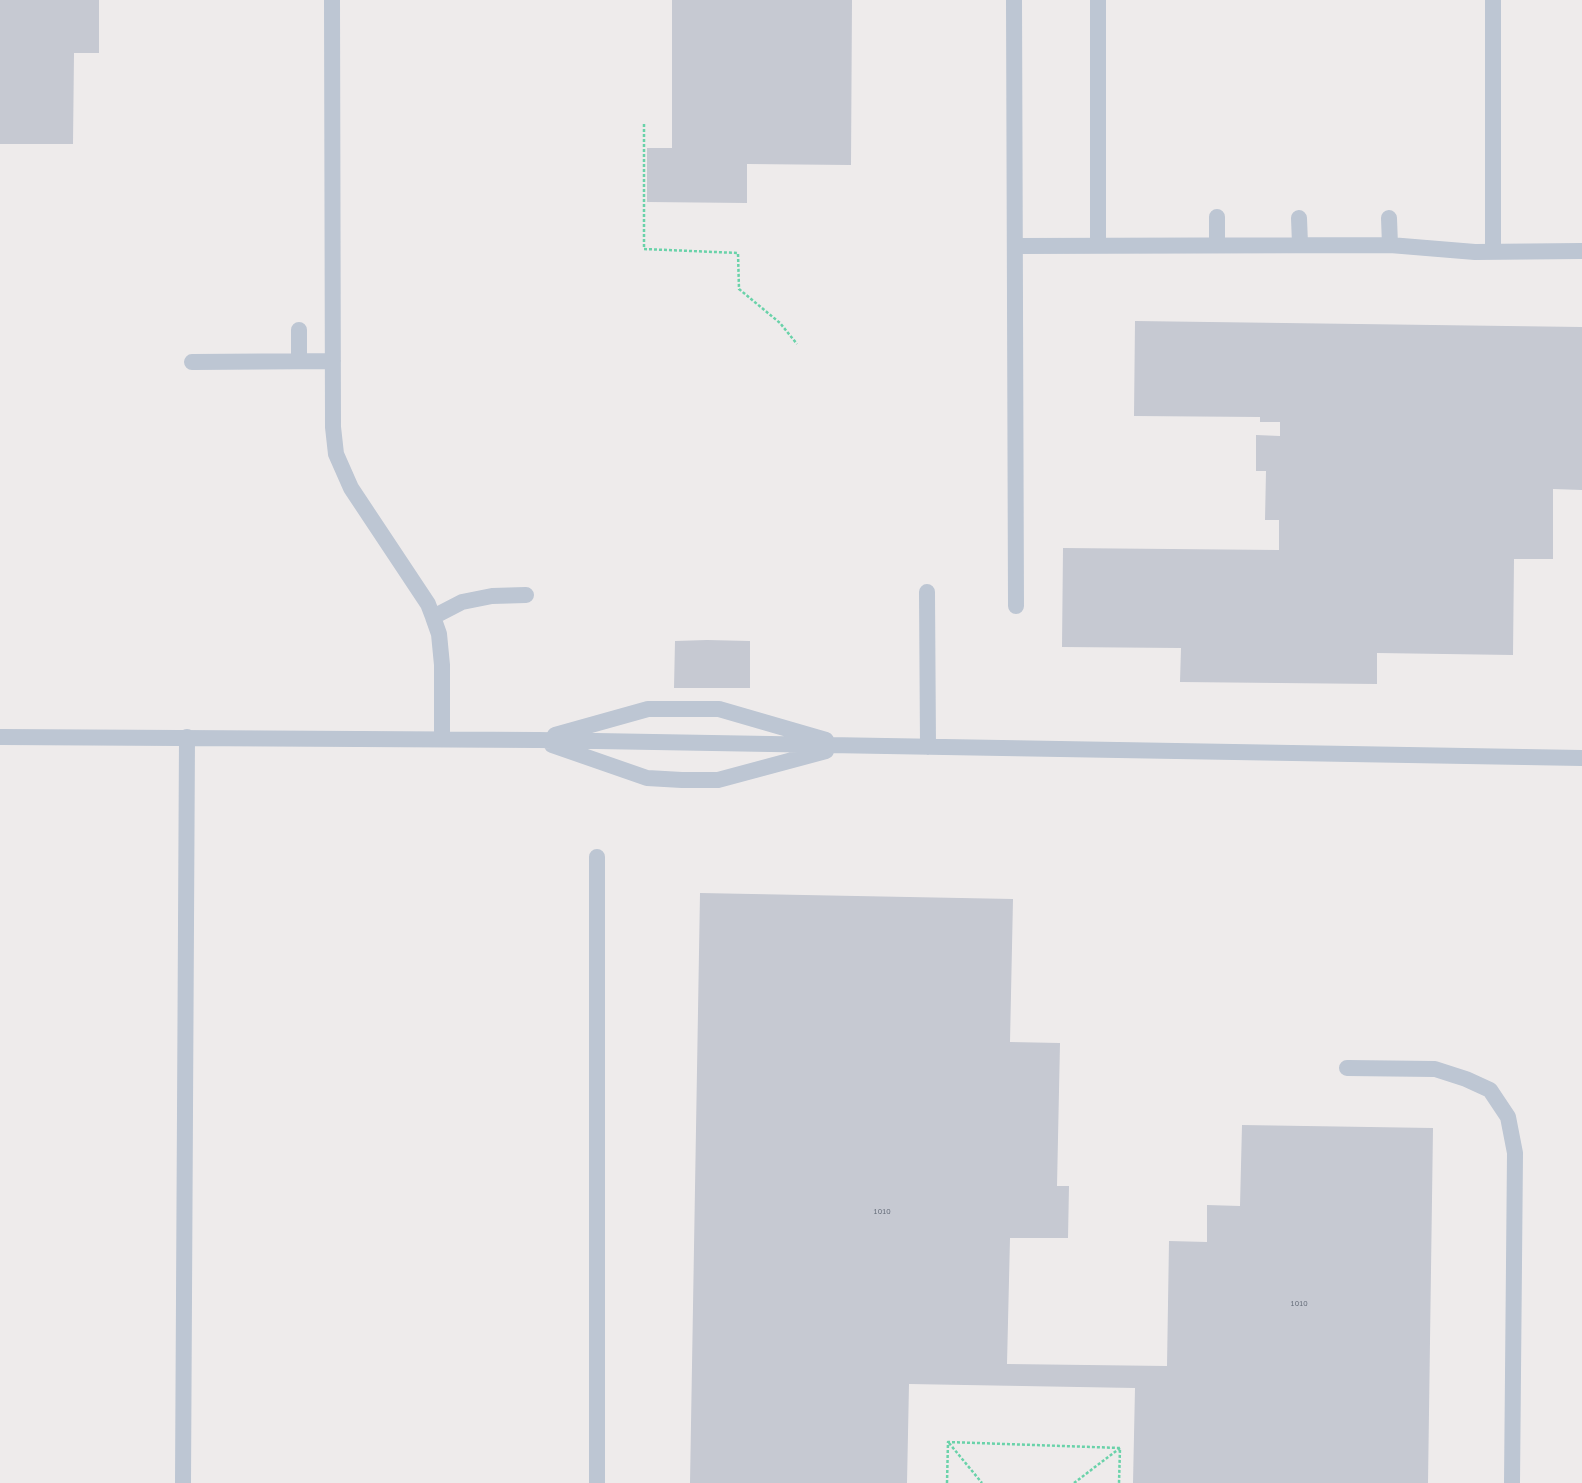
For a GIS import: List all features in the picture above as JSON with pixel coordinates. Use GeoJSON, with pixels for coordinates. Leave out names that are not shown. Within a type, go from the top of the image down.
{"type":"FeatureCollection","features":[{"type":"Feature","properties":{"kind":"lane"},"geometry":{"type":"LineString","coordinates":[[332,0],[333,428],[336,454],[351,488],[428,604],[433,617],[439,634],[442,665],[442,739]]}},
{"type":"Feature","properties":{"kind":"lane"},"geometry":{"type":"LineString","coordinates":[[1014,0],[1016,606]]}},
{"type":"Feature","properties":{"kind":"lane"},"geometry":{"type":"LineString","coordinates":[[1098,0],[1098,246]]}},
{"type":"Feature","properties":{"kind":"lane"},"geometry":{"type":"LineString","coordinates":[[1493,0],[1493,251]]}},
{"type":"Feature","properties":{"kind":"lane"},"geometry":{"type":"LineString","coordinates":[[1217,217],[1217,245]]}},
{"type":"Feature","properties":{"kind":"lane"},"geometry":{"type":"LineString","coordinates":[[1299,218],[1300,244]]}},
{"type":"Feature","properties":{"kind":"lane"},"geometry":{"type":"LineString","coordinates":[[1389,218],[1390,244]]}},
{"type":"Feature","properties":{"kind":"lane"},"geometry":{"type":"LineString","coordinates":[[1016,246],[1390,244],[1475,252],[1582,251]]}},
{"type":"Feature","properties":{"kind":"lane"},"geometry":{"type":"LineString","coordinates":[[299,330],[299,361]]}},
{"type":"Feature","properties":{"kind":"lane"},"geometry":{"type":"LineString","coordinates":[[192,362],[333,361]]}},
{"type":"Feature","properties":{"kind":"lane"},"geometry":{"type":"LineString","coordinates":[[927,592],[928,747]]}},
{"type":"Feature","properties":{"kind":"lane"},"geometry":{"type":"LineString","coordinates":[[433,617],[462,602],[492,596],[526,595]]}},
{"type":"Feature","properties":{"kind":"lane"},"geometry":{"type":"LineString","coordinates":[[538,740],[648,709],[719,709],[845,745]]}},
{"type":"Feature","properties":{"kind":"lane"},"geometry":{"type":"LineString","coordinates":[[0,737],[538,740],[1582,758]]}},
{"type":"Feature","properties":{"kind":"lane"},"geometry":{"type":"LineString","coordinates":[[183,1483],[187,737]]}},
{"type":"Feature","properties":{"kind":"lane"},"geometry":{"type":"LineString","coordinates":[[538,740],[647,778],[682,780],[718,780],[845,745]]}},
{"type":"Feature","properties":{"kind":"lane"},"geometry":{"type":"LineString","coordinates":[[597,857],[597,1483]]}},
{"type":"Feature","properties":{"kind":"lane"},"geometry":{"type":"LineString","coordinates":[[1347,1068],[1436,1070],[1466,1079],[1490,1090],[1508,1117],[1515,1153],[1512,1483]]}},
{"type":"Feature","properties":{"kind":"path"},"geometry":{"type":"LineString","coordinates":[[644,124],[644,249],[738,254],[739,289],[780,323],[797,344]]}},
{"type":"Feature","properties":{"kind":"path"},"geometry":{"type":"LineString","coordinates":[[948,1442],[1120,1448]]}},
{"type":"Feature","properties":{"kind":"path"},"geometry":{"type":"LineString","coordinates":[[947,1483],[948,1442]]}},
{"type":"Feature","properties":{"kind":"path"},"geometry":{"type":"LineString","coordinates":[[948,1442],[982,1483]]}},
{"type":"Feature","properties":{"kind":"path"},"geometry":{"type":"LineString","coordinates":[[1074,1483],[1120,1448]]}},
{"type":"Feature","properties":{"kind":"path"},"geometry":{"type":"LineString","coordinates":[[1119,1483],[1120,1448]]}},
{"type":"Feature","properties":{"kind":"building"},"geometry":{"type":"Polygon","coordinates":[[[0,0],[99,0],[99,53],[74,53],[73,144],[0,144],[0,0]]]}},
{"type":"Feature","properties":{"kind":"building"},"geometry":{"type":"Polygon","coordinates":[[[672,0],[852,0],[851,165],[747,164],[747,203],[647,202],[647,148],[672,148],[672,0]]]}},
{"type":"Feature","properties":{"kind":"building"},"geometry":{"type":"Polygon","coordinates":[[[1135,321],[1582,327],[1582,490],[1553,489],[1553,559],[1514,559],[1513,655],[1377,653],[1377,684],[1180,682],[1181,648],[1062,647],[1063,548],[1279,550],[1279,520],[1265,520],[1266,471],[1256,471],[1256,435],[1280,436],[1280,422],[1260,422],[1260,417],[1134,416],[1135,321]]]}},
{"type":"Feature","properties":{"kind":"building"},"geometry":{"type":"Polygon","coordinates":[[[675,641],[750,641],[750,688],[674,688],[675,641]]]}},
{"type":"Feature","properties":{"kind":"building"},"geometry":{"type":"Polygon","coordinates":[[[700,893],[1013,899],[1010,1042],[1060,1043],[1057,1186],[1069,1186],[1068,1238],[1010,1238],[1007,1364],[1167,1366],[1169,1241],[1207,1242],[1207,1205],[1240,1206],[1242,1125],[1433,1128],[1428,1483],[1133,1483],[1135,1388],[909,1384],[907,1483],[690,1483],[700,893]]]}}]}
